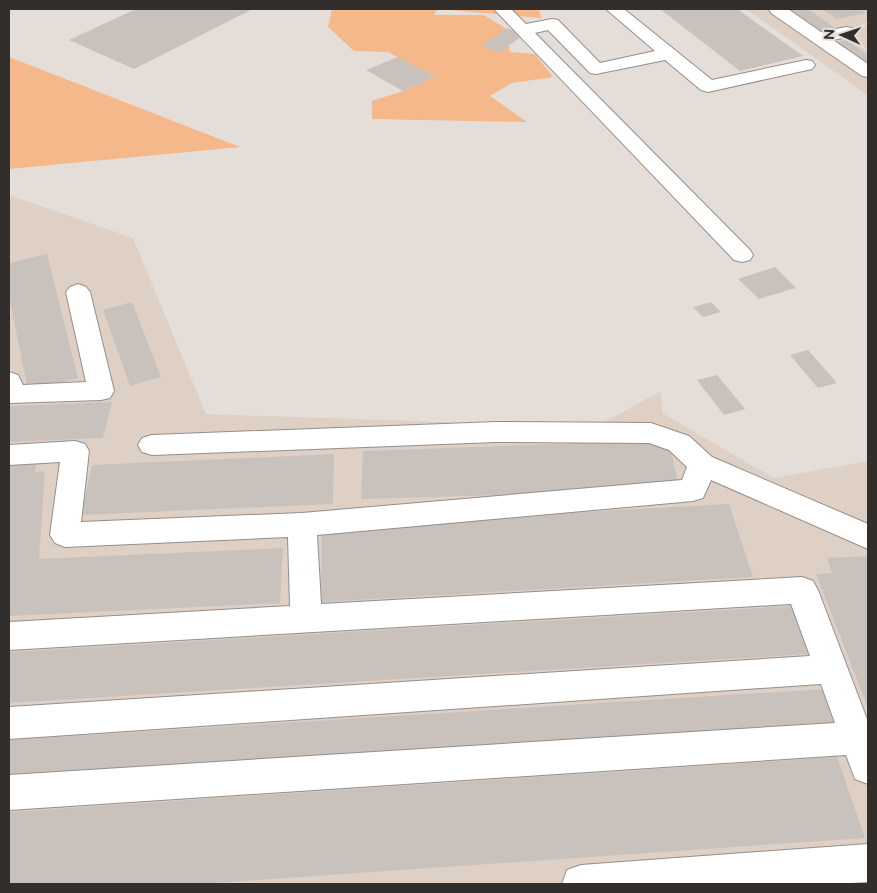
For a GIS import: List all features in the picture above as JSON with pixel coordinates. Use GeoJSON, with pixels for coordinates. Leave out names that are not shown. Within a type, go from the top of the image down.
{"type":"FeatureCollection","features":[{"type":"Feature","properties":{"kind":"lane"},"geometry":{"type":"LineString","coordinates":[[502,9],[742,255]]}},
{"type":"Feature","properties":{"kind":"lane"},"geometry":{"type":"LineString","coordinates":[[614,9],[708,86],[806,64]]}},
{"type":"Feature","properties":{"kind":"lane"},"geometry":{"type":"LineString","coordinates":[[777,9],[868,72]]}},
{"type":"Feature","properties":{"kind":"lane"},"geometry":{"type":"LineString","coordinates":[[522,30],[552,24],[596,69],[669,54]]}},
{"type":"Feature","properties":{"kind":"lane"},"geometry":{"type":"LineString","coordinates":[[818,38],[846,32]]}},
{"type":"Feature","properties":{"kind":"lane"},"geometry":{"type":"LineString","coordinates":[[9,381],[12,395],[101,391],[78,292]]}},
{"type":"Feature","properties":{"kind":"lane"},"geometry":{"type":"LineString","coordinates":[[152,445],[496,432],[651,433],[679,443],[702,464],[868,537]]}},
{"type":"Feature","properties":{"kind":"lane"},"geometry":{"type":"LineString","coordinates":[[9,455],[75,450],[65,535],[302,525],[693,490],[702,464]]}},
{"type":"Feature","properties":{"kind":"lane"},"geometry":{"type":"LineString","coordinates":[[302,525],[306,619]]}},
{"type":"Feature","properties":{"kind":"lane"},"geometry":{"type":"LineString","coordinates":[[9,636],[802,590],[863,753],[9,793]]}},
{"type":"Feature","properties":{"kind":"lane"},"geometry":{"type":"LineString","coordinates":[[9,723],[832,669]]}},
{"type":"Feature","properties":{"kind":"lane"},"geometry":{"type":"LineString","coordinates":[[581,884],[868,863]]}},
{"type":"Feature","properties":{"kind":"shaded area"},"geometry":{"type":"Polygon","coordinates":[[[332,9],[438,9],[434,15],[484,15],[505,28],[510,52],[535,54],[553,77],[512,83],[490,96],[527,122],[372,119],[372,101],[403,91],[435,77],[388,52],[354,51],[328,27],[332,9]]]}},
{"type":"Feature","properties":{"kind":"shaded area"},"geometry":{"type":"Polygon","coordinates":[[[438,9],[539,9],[541,18],[438,9]]]}},
{"type":"Feature","properties":{"kind":"shaded area"},"geometry":{"type":"Polygon","coordinates":[[[746,9],[868,9],[868,96],[824,64],[746,9]]]}},
{"type":"Feature","properties":{"kind":"shaded area"},"geometry":{"type":"Polygon","coordinates":[[[9,57],[240,147],[9,169],[9,57]]]}},
{"type":"Feature","properties":{"kind":"shaded area"},"geometry":{"type":"Polygon","coordinates":[[[9,195],[133,238],[206,414],[595,427],[661,391],[662,413],[774,478],[868,461],[868,884],[9,884],[9,195]]]}},
{"type":"Feature","properties":{"kind":"building"},"geometry":{"type":"Polygon","coordinates":[[[136,9],[253,9],[134,69],[69,40],[136,9]]]}},
{"type":"Feature","properties":{"kind":"building"},"geometry":{"type":"Polygon","coordinates":[[[660,9],[737,9],[803,56],[740,71],[660,9]]]}},
{"type":"Feature","properties":{"kind":"building"},"geometry":{"type":"Polygon","coordinates":[[[790,9],[808,9],[835,28],[820,31],[790,9]]]}},
{"type":"Feature","properties":{"kind":"building"},"geometry":{"type":"Polygon","coordinates":[[[822,9],[859,9],[866,13],[837,19],[822,9]]]}},
{"type":"Feature","properties":{"kind":"building"},"geometry":{"type":"Polygon","coordinates":[[[507,28],[525,34],[500,52],[482,46],[507,28]]]}},
{"type":"Feature","properties":{"kind":"building"},"geometry":{"type":"Polygon","coordinates":[[[846,40],[868,55],[868,67],[833,43],[846,40]]]}},
{"type":"Feature","properties":{"kind":"building"},"geometry":{"type":"Polygon","coordinates":[[[398,57],[435,77],[403,91],[366,70],[398,57]]]}},
{"type":"Feature","properties":{"kind":"building"},"geometry":{"type":"Polygon","coordinates":[[[47,254],[78,378],[28,391],[9,295],[9,263],[47,254]]]}},
{"type":"Feature","properties":{"kind":"building"},"geometry":{"type":"Polygon","coordinates":[[[775,267],[796,288],[759,299],[738,279],[775,267]]]}},
{"type":"Feature","properties":{"kind":"building"},"geometry":{"type":"Polygon","coordinates":[[[132,302],[161,377],[130,386],[103,310],[132,302]]]}},
{"type":"Feature","properties":{"kind":"building"},"geometry":{"type":"Polygon","coordinates":[[[711,302],[721,312],[703,317],[693,307],[711,302]]]}},
{"type":"Feature","properties":{"kind":"building"},"geometry":{"type":"Polygon","coordinates":[[[808,350],[837,383],[818,388],[790,355],[808,350]]]}},
{"type":"Feature","properties":{"kind":"building"},"geometry":{"type":"Polygon","coordinates":[[[717,375],[745,409],[724,415],[697,380],[717,375]]]}},
{"type":"Feature","properties":{"kind":"building"},"geometry":{"type":"Polygon","coordinates":[[[112,402],[103,438],[9,442],[9,406],[112,402]]]}},
{"type":"Feature","properties":{"kind":"building"},"geometry":{"type":"Polygon","coordinates":[[[668,440],[680,490],[361,499],[363,451],[668,440]]]}},
{"type":"Feature","properties":{"kind":"building"},"geometry":{"type":"Polygon","coordinates":[[[334,454],[333,504],[81,515],[92,465],[334,454]]]}},
{"type":"Feature","properties":{"kind":"building"},"geometry":{"type":"Polygon","coordinates":[[[37,458],[35,472],[45,471],[39,559],[283,548],[280,603],[9,616],[9,461],[37,458]]]}},
{"type":"Feature","properties":{"kind":"building"},"geometry":{"type":"Polygon","coordinates":[[[729,504],[753,577],[321,602],[322,526],[729,504]]]}},
{"type":"Feature","properties":{"kind":"building"},"geometry":{"type":"Polygon","coordinates":[[[868,556],[868,708],[816,574],[832,573],[827,558],[868,556]]]}},
{"type":"Feature","properties":{"kind":"building"},"geometry":{"type":"Polygon","coordinates":[[[792,606],[809,654],[9,703],[9,652],[792,606]]]}},
{"type":"Feature","properties":{"kind":"building"},"geometry":{"type":"Polygon","coordinates":[[[826,689],[838,723],[9,776],[9,740],[826,689]]]}},
{"type":"Feature","properties":{"kind":"building"},"geometry":{"type":"Polygon","coordinates":[[[837,757],[865,838],[200,884],[9,884],[9,812],[837,757]]]}}]}
